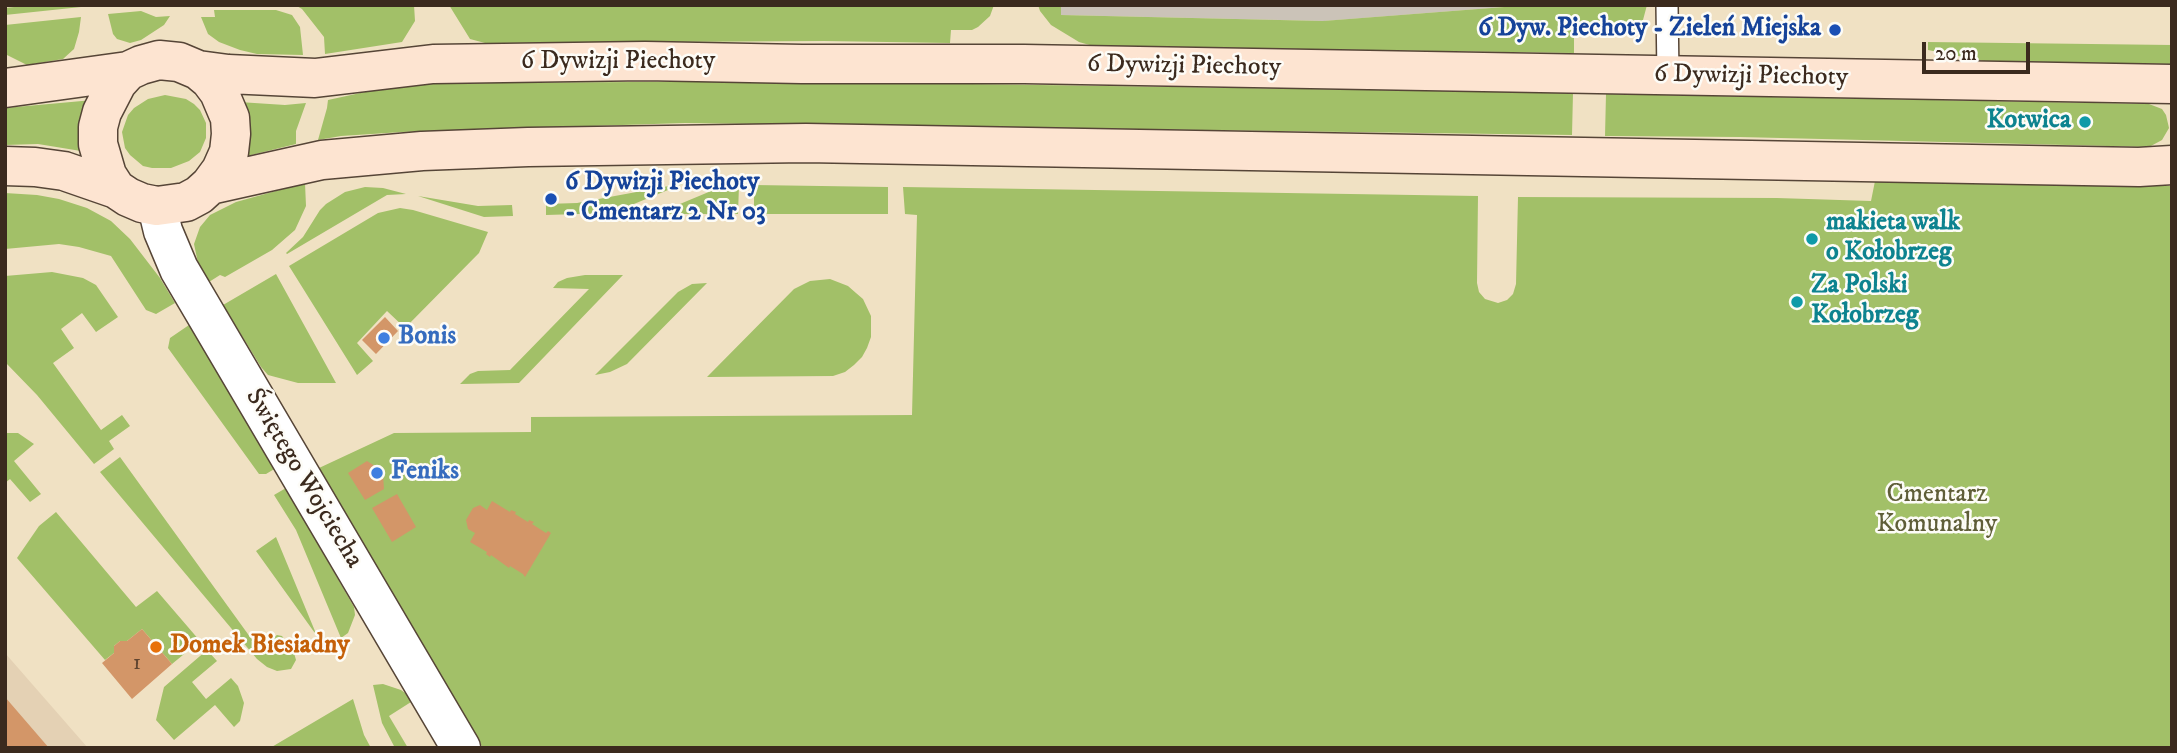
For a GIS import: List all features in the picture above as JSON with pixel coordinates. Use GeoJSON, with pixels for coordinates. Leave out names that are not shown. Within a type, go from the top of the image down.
{"type":"FeatureCollection","features":[{"type":"Feature","properties":{"kind":"street","name":"6 Dywizji Piechoty"},"geometry":{"type":"LineString","coordinates":[[5,88],[128,71],[159,60],[228,74],[315,78],[433,64],[645,61],[1024,64],[2172,84]]}},
{"type":"Feature","properties":{"kind":"street"},"geometry":{"type":"LineString","coordinates":[[5,166],[64,171],[116,189],[142,203],[157,206],[186,202],[210,185],[221,170],[229,152],[231,134],[230,118],[219,92],[198,70]]}},
{"type":"Feature","properties":{"kind":"street"},"geometry":{"type":"LineString","coordinates":[[116,189],[101,160],[98,127],[108,96],[128,71]]}},
{"type":"Feature","properties":{"kind":"street"},"geometry":{"type":"LineString","coordinates":[[210,185],[322,160],[422,151],[806,143],[2036,163],[2139,167],[2172,165]]}},
{"type":"Feature","properties":{"kind":"street","name":"Świętego Wojciecha"},"geometry":{"type":"LineString","coordinates":[[157,206],[163,231],[179,270],[461,748]]}},
{"type":"Feature","properties":{"kind":"lane"},"geometry":{"type":"LineString","coordinates":[[1667,5],[1668,76]]}},
{"type":"Feature","properties":{"kind":"shaded area"},"geometry":{"type":"Polygon","coordinates":[[[1061,5],[1530,5],[1324,21],[1061,15],[1061,5]]]}},
{"type":"Feature","properties":{"kind":"shaded area"},"geometry":{"type":"Polygon","coordinates":[[[5,653],[88,748],[5,748],[5,653]]]}},
{"type":"Feature","properties":{"kind":"green space"},"geometry":{"type":"Polygon","coordinates":[[[32,5],[81,7],[5,15],[5,8],[32,5]]]}},
{"type":"Feature","properties":{"kind":"green space"},"geometry":{"type":"Polygon","coordinates":[[[295,5],[414,5],[415,21],[402,42],[325,54],[324,37],[302,9],[295,5]]]}},
{"type":"Feature","properties":{"kind":"green space"},"geometry":{"type":"Polygon","coordinates":[[[449,5],[994,5],[990,16],[978,27],[972,30],[951,30],[950,43],[485,43],[470,39],[449,5]]]}},
{"type":"Feature","properties":{"kind":"green space"},"geometry":{"type":"Polygon","coordinates":[[[1038,5],[1061,5],[1061,15],[1323,21],[1530,5],[1647,5],[1636,33],[1574,31],[1574,53],[1093,46],[1079,42],[1051,25],[1038,5]]]}},
{"type":"Feature","properties":{"kind":"green space"},"geometry":{"type":"Polygon","coordinates":[[[214,10],[276,10],[292,15],[300,27],[303,55],[257,54],[219,42],[208,34],[201,17],[215,17],[214,10]]]}},
{"type":"Feature","properties":{"kind":"green space"},"geometry":{"type":"Polygon","coordinates":[[[141,11],[156,17],[170,16],[164,25],[141,40],[130,43],[117,39],[108,14],[141,11]]]}},
{"type":"Feature","properties":{"kind":"green space"},"geometry":{"type":"Polygon","coordinates":[[[81,17],[74,49],[63,59],[27,65],[5,54],[5,25],[81,17]]]}},
{"type":"Feature","properties":{"kind":"green space"},"geometry":{"type":"Polygon","coordinates":[[[1928,42],[2172,45],[2172,64],[1984,61],[1928,50],[1928,42]]]}},
{"type":"Feature","properties":{"kind":"green space"},"geometry":{"type":"Polygon","coordinates":[[[772,81],[1573,93],[1572,135],[685,123],[402,132],[318,140],[328,100],[388,87],[412,84],[772,81]]]}},
{"type":"Feature","properties":{"kind":"green space"},"geometry":{"type":"Polygon","coordinates":[[[1606,94],[2149,104],[2162,109],[2169,128],[2162,140],[2149,147],[1605,136],[1606,94]]]}},
{"type":"Feature","properties":{"kind":"green space"},"geometry":{"type":"Polygon","coordinates":[[[165,95],[186,99],[200,110],[206,123],[206,138],[200,152],[189,161],[171,168],[143,166],[125,148],[122,132],[128,115],[134,108],[148,99],[165,95]]]}},
{"type":"Feature","properties":{"kind":"green space"},"geometry":{"type":"Polygon","coordinates":[[[93,100],[87,152],[38,144],[5,145],[5,108],[93,100]]]}},
{"type":"Feature","properties":{"kind":"green space"},"geometry":{"type":"Polygon","coordinates":[[[239,102],[285,105],[306,103],[296,131],[296,144],[239,158],[239,102]]]}},
{"type":"Feature","properties":{"kind":"green space","name":"Cmentarz Komunalny"},"geometry":{"type":"Polygon","coordinates":[[[1875,181],[2172,186],[2172,748],[483,748],[319,468],[394,433],[531,432],[531,417],[912,415],[917,215],[905,214],[903,187],[1478,196],[1477,283],[1479,292],[1485,299],[1498,303],[1513,294],[1516,284],[1518,197],[1871,201],[1875,181]]]}},
{"type":"Feature","properties":{"kind":"green space"},"geometry":{"type":"Polygon","coordinates":[[[305,183],[306,206],[295,230],[272,250],[225,277],[220,275],[209,282],[198,263],[194,244],[200,227],[210,215],[236,202],[305,183]]]}},
{"type":"Feature","properties":{"kind":"green space"},"geometry":{"type":"Polygon","coordinates":[[[685,183],[612,213],[546,215],[546,204],[577,203],[685,183]]]}},
{"type":"Feature","properties":{"kind":"green space"},"geometry":{"type":"Polygon","coordinates":[[[739,185],[738,214],[656,214],[723,186],[739,185]]]}},
{"type":"Feature","properties":{"kind":"green space"},"geometry":{"type":"Polygon","coordinates":[[[754,185],[888,187],[888,214],[754,214],[754,185]]]}},
{"type":"Feature","properties":{"kind":"green space"},"geometry":{"type":"Polygon","coordinates":[[[365,187],[406,194],[387,195],[286,253],[303,237],[326,204],[345,192],[365,187]]]}},
{"type":"Feature","properties":{"kind":"green space"},"geometry":{"type":"Polygon","coordinates":[[[5,193],[59,199],[87,208],[111,221],[130,239],[160,278],[175,303],[156,314],[146,310],[111,256],[59,244],[5,249],[5,193]]]}},
{"type":"Feature","properties":{"kind":"green space"},"geometry":{"type":"Polygon","coordinates":[[[418,196],[478,206],[512,205],[513,216],[484,217],[418,196]]]}},
{"type":"Feature","properties":{"kind":"green space"},"geometry":{"type":"Polygon","coordinates":[[[400,208],[488,232],[479,253],[405,328],[387,311],[357,343],[373,361],[357,375],[289,266],[378,213],[400,208]]]}},
{"type":"Feature","properties":{"kind":"green space"},"geometry":{"type":"Polygon","coordinates":[[[52,272],[83,278],[96,285],[118,317],[96,332],[82,313],[61,329],[74,348],[53,363],[101,430],[122,415],[130,426],[109,441],[114,449],[94,464],[37,395],[5,362],[5,276],[52,272]]]}},
{"type":"Feature","properties":{"kind":"green space"},"geometry":{"type":"Polygon","coordinates":[[[276,274],[336,383],[298,383],[268,375],[223,305],[276,274]]]}},
{"type":"Feature","properties":{"kind":"green space"},"geometry":{"type":"Polygon","coordinates":[[[623,275],[519,383],[460,384],[470,374],[478,371],[510,370],[589,289],[553,288],[567,278],[623,275]]]}},
{"type":"Feature","properties":{"kind":"green space"},"geometry":{"type":"Polygon","coordinates":[[[830,279],[848,286],[863,299],[871,316],[871,337],[862,357],[854,365],[833,376],[707,377],[794,289],[810,281],[830,279]]]}},
{"type":"Feature","properties":{"kind":"green space"},"geometry":{"type":"Polygon","coordinates":[[[707,283],[627,364],[595,375],[678,292],[692,284],[707,283]]]}},
{"type":"Feature","properties":{"kind":"green space"},"geometry":{"type":"Polygon","coordinates":[[[189,325],[276,468],[266,474],[259,474],[168,348],[170,338],[189,325]]]}},
{"type":"Feature","properties":{"kind":"green space"},"geometry":{"type":"Polygon","coordinates":[[[5,433],[18,433],[34,444],[14,461],[41,494],[30,502],[10,479],[5,483],[5,433]]]}},
{"type":"Feature","properties":{"kind":"green space"},"geometry":{"type":"Polygon","coordinates":[[[120,457],[258,648],[277,635],[282,636],[296,660],[291,669],[277,671],[257,659],[100,472],[120,457]]]}},
{"type":"Feature","properties":{"kind":"green space"},"geometry":{"type":"Polygon","coordinates":[[[286,488],[354,607],[355,615],[348,633],[341,638],[296,530],[274,495],[286,488]]]}},
{"type":"Feature","properties":{"kind":"green space"},"geometry":{"type":"Polygon","coordinates":[[[56,512],[136,607],[157,591],[200,641],[172,664],[142,629],[127,641],[120,641],[114,646],[114,653],[105,660],[17,558],[39,526],[56,512]]]}},
{"type":"Feature","properties":{"kind":"green space"},"geometry":{"type":"Polygon","coordinates":[[[276,537],[317,636],[256,551],[276,537]]]}},
{"type":"Feature","properties":{"kind":"green space"},"geometry":{"type":"Polygon","coordinates":[[[207,650],[217,661],[192,682],[206,699],[231,678],[238,686],[244,703],[240,721],[234,727],[215,705],[174,740],[156,720],[164,687],[207,650]]]}},
{"type":"Feature","properties":{"kind":"green space"},"geometry":{"type":"Polygon","coordinates":[[[383,684],[401,690],[408,695],[411,702],[389,716],[408,748],[395,748],[382,723],[373,685],[383,684]]]}},
{"type":"Feature","properties":{"kind":"green space"},"geometry":{"type":"Polygon","coordinates":[[[353,699],[371,748],[270,748],[353,699]]]}},
{"type":"Feature","properties":{"kind":"building"},"geometry":{"type":"Polygon","coordinates":[[[385,317],[398,331],[376,354],[362,340],[385,317]]]}},
{"type":"Feature","properties":{"kind":"building"},"geometry":{"type":"Polygon","coordinates":[[[367,461],[383,475],[384,489],[365,500],[348,473],[367,461]]]}},
{"type":"Feature","properties":{"kind":"building"},"geometry":{"type":"Polygon","coordinates":[[[397,494],[416,527],[392,542],[372,508],[397,494]]]}},
{"type":"Feature","properties":{"kind":"building"},"geometry":{"type":"Polygon","coordinates":[[[492,501],[510,512],[516,512],[515,514],[528,522],[534,522],[532,524],[546,533],[551,533],[525,577],[470,542],[475,533],[468,529],[466,520],[473,508],[480,505],[487,510],[492,501]]]}},
{"type":"Feature","properties":{"kind":"building"},"geometry":{"type":"Polygon","coordinates":[[[142,629],[172,664],[132,699],[102,663],[114,653],[114,646],[120,641],[127,641],[142,629]]]}},
{"type":"Feature","properties":{"kind":"building"},"geometry":{"type":"Polygon","coordinates":[[[5,697],[49,748],[5,748],[5,697]]]}},
{"type":"Feature","properties":{"kind":"place","name":"6 Dyw. Piechoty - Zieleń Miejska"},"geometry":{"type":"Point","coordinates":[1835,30]}},
{"type":"Feature","properties":{"kind":"place","name":"Kotwica"},"geometry":{"type":"Point","coordinates":[2085,122]}},
{"type":"Feature","properties":{"kind":"place","name":"6 Dywizji Piechoty - Cmentarz 2 Nr 03"},"geometry":{"type":"Point","coordinates":[551,199]}},
{"type":"Feature","properties":{"kind":"place","name":"makieta walk o Kołobrzeg"},"geometry":{"type":"Point","coordinates":[1812,239]}},
{"type":"Feature","properties":{"kind":"place","name":"Za Polski Kołobrzeg"},"geometry":{"type":"Point","coordinates":[1797,302]}},
{"type":"Feature","properties":{"kind":"place","name":"Bonis"},"geometry":{"type":"Point","coordinates":[384,338]}},
{"type":"Feature","properties":{"kind":"place","name":"Feniks"},"geometry":{"type":"Point","coordinates":[377,473]}},
{"type":"Feature","properties":{"kind":"place","name":"Domek Biesiadny"},"geometry":{"type":"Point","coordinates":[156,647]}}]}
